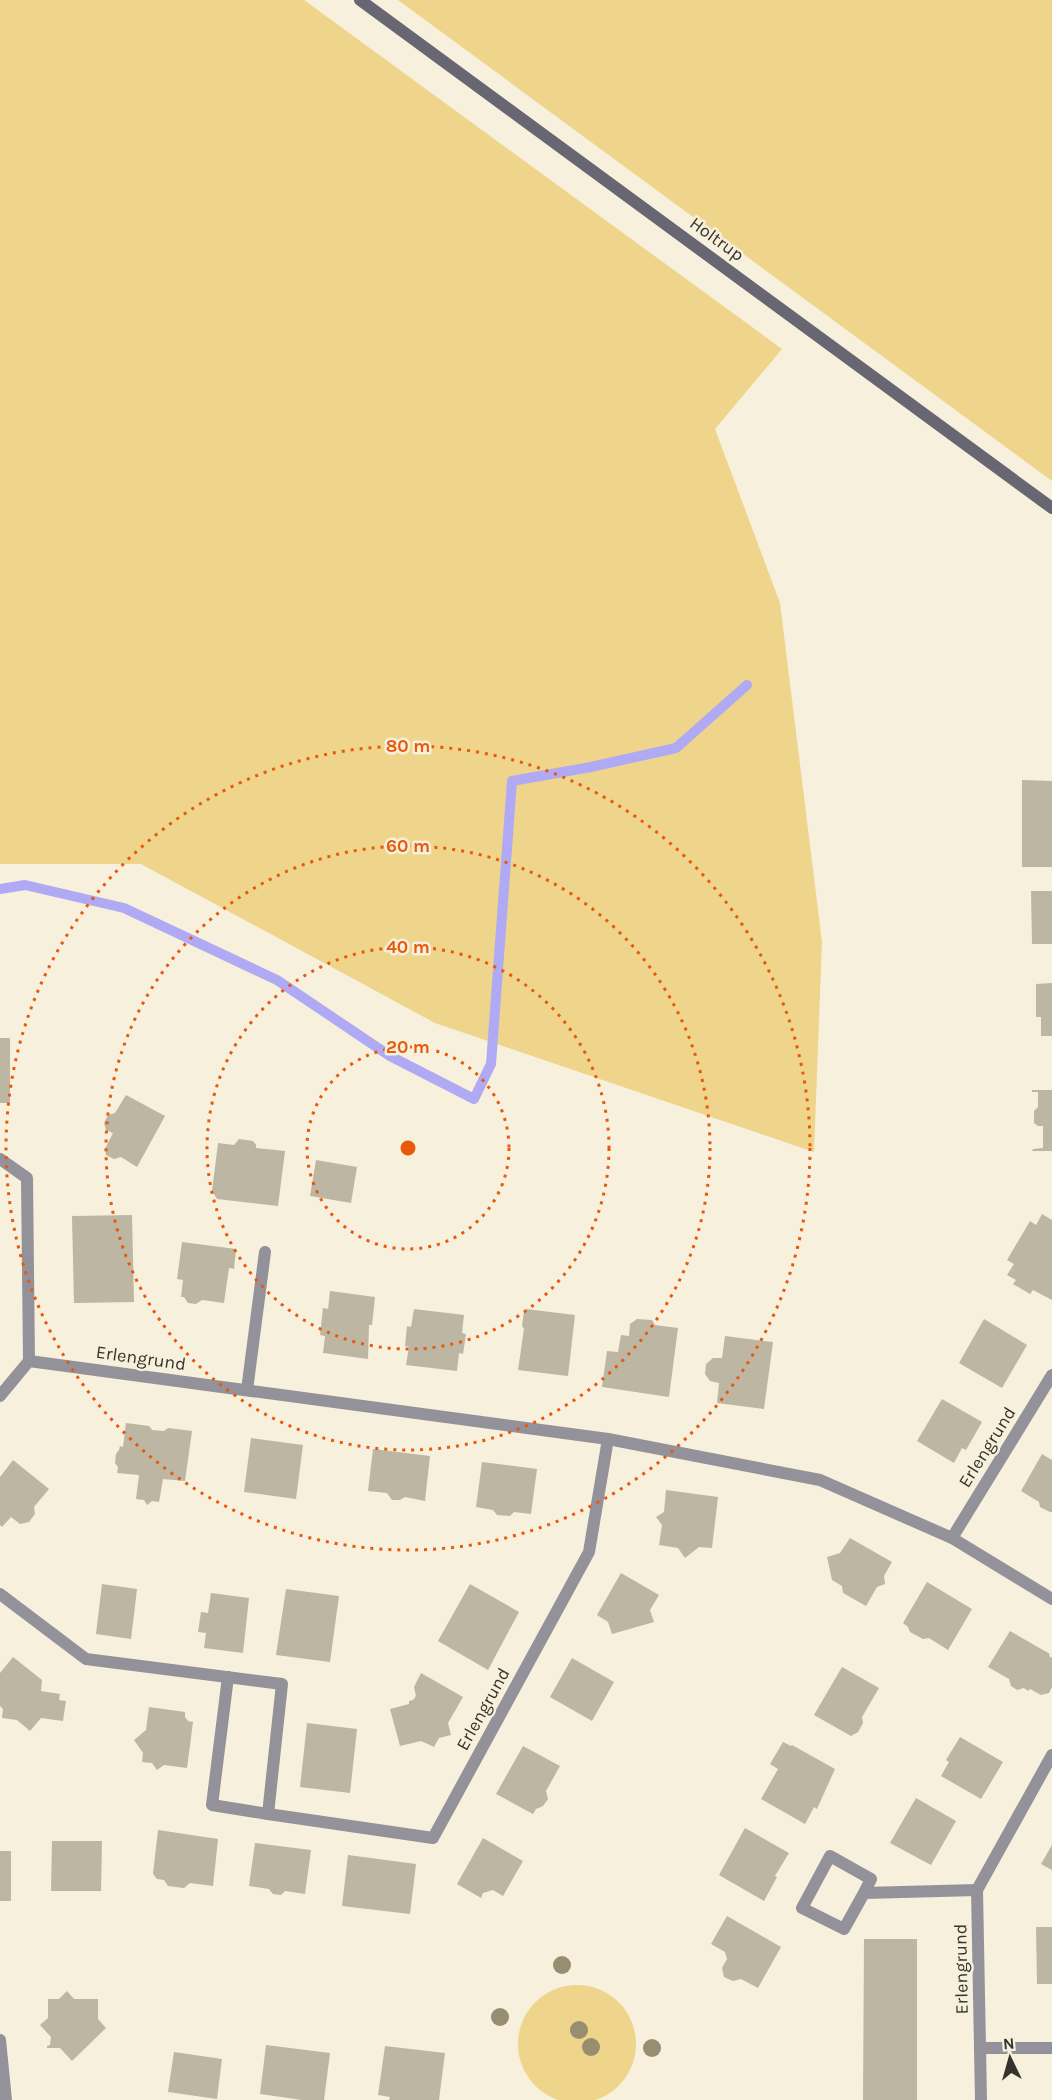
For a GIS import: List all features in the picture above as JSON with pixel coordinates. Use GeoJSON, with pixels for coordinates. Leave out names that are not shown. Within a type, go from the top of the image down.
{"type":"FeatureCollection","features":[{"type":"Feature","properties":{"kind":"main road","name":"Holtrup"},"geometry":{"type":"LineString","coordinates":[[360,0],[1052,508]]}},
{"type":"Feature","properties":{"kind":"street"},"geometry":{"type":"LineString","coordinates":[[0,1159],[27,1178],[29,1361],[0,1396]]}},
{"type":"Feature","properties":{"kind":"street"},"geometry":{"type":"LineString","coordinates":[[247,1390],[265,1252]]}},
{"type":"Feature","properties":{"kind":"street","name":"Erlengrund"},"geometry":{"type":"LineString","coordinates":[[29,1361],[608,1438],[820,1480],[952,1538],[1052,1599]]}},
{"type":"Feature","properties":{"kind":"street","name":"Erlengrund"},"geometry":{"type":"LineString","coordinates":[[952,1538],[1052,1375]]}},
{"type":"Feature","properties":{"kind":"street","name":"Erlengrund"},"geometry":{"type":"LineString","coordinates":[[228,1677],[212,1805],[433,1838],[589,1552],[608,1438]]}},
{"type":"Feature","properties":{"kind":"street"},"geometry":{"type":"LineString","coordinates":[[0,1594],[86,1659],[282,1684],[268,1814]]}},
{"type":"Feature","properties":{"kind":"street"},"geometry":{"type":"LineString","coordinates":[[864,1893],[977,1890],[1052,1755]]}},
{"type":"Feature","properties":{"kind":"street"},"geometry":{"type":"LineString","coordinates":[[830,1856],[871,1879],[864,1893],[843,1929],[802,1908],[830,1856]]}},
{"type":"Feature","properties":{"kind":"street","name":"Erlengrund"},"geometry":{"type":"LineString","coordinates":[[977,1890],[981,2100]]}},
{"type":"Feature","properties":{"kind":"street"},"geometry":{"type":"LineString","coordinates":[[0,2040],[6,2100]]}},
{"type":"Feature","properties":{"kind":"street"},"geometry":{"type":"LineString","coordinates":[[980,2048],[1052,2048]]}},
{"type":"Feature","properties":{"kind":"shaded area"},"geometry":{"type":"Polygon","coordinates":[[[0,0],[304,0],[782,349],[715,429],[780,603],[822,942],[814,1152],[435,1023],[141,864],[0,864],[0,0]]]}},
{"type":"Feature","properties":{"kind":"shaded area"},"geometry":{"type":"Polygon","coordinates":[[[398,0],[1052,0],[1052,481],[398,0]]]}},
{"type":"Feature","properties":{"kind":"shaded area"},"geometry":{"type":"Polygon","coordinates":[[[577,1985],[600,1989],[619,2002],[632,2021],[636,2044],[632,2067],[619,2086],[600,2099],[577,2103],[554,2099],[535,2086],[522,2067],[518,2044],[522,2021],[535,2002],[554,1989],[577,1985]]]}},
{"type":"Feature","properties":{"kind":"building"},"geometry":{"type":"Polygon","coordinates":[[[1022,780],[1052,781],[1052,867],[1022,867],[1022,780]]]}},
{"type":"Feature","properties":{"kind":"building"},"geometry":{"type":"Polygon","coordinates":[[[1031,891],[1052,891],[1052,944],[1032,944],[1031,891]]]}},
{"type":"Feature","properties":{"kind":"building"},"geometry":{"type":"Polygon","coordinates":[[[1052,983],[1052,1036],[1041,1036],[1041,1017],[1036,1017],[1036,984],[1052,983]]]}},
{"type":"Feature","properties":{"kind":"building"},"geometry":{"type":"Polygon","coordinates":[[[0,1038],[10,1038],[10,1103],[0,1103],[0,1038]]]}},
{"type":"Feature","properties":{"kind":"building"},"geometry":{"type":"Polygon","coordinates":[[[1032,1090],[1052,1090],[1052,1151],[1032,1151],[1043,1148],[1043,1126],[1034,1123],[1034,1111],[1038,1107],[1038,1092],[1032,1092],[1032,1090]]]}},
{"type":"Feature","properties":{"kind":"building"},"geometry":{"type":"Polygon","coordinates":[[[126,1095],[165,1116],[137,1167],[121,1157],[114,1159],[106,1155],[105,1149],[113,1133],[106,1130],[104,1123],[108,1115],[115,1113],[126,1095]]]}},
{"type":"Feature","properties":{"kind":"building"},"geometry":{"type":"Polygon","coordinates":[[[239,1139],[253,1141],[256,1148],[285,1151],[278,1206],[217,1199],[212,1191],[218,1143],[234,1145],[239,1139]]]}},
{"type":"Feature","properties":{"kind":"building"},"geometry":{"type":"Polygon","coordinates":[[[316,1160],[357,1167],[351,1203],[310,1196],[316,1160]]]}},
{"type":"Feature","properties":{"kind":"building"},"geometry":{"type":"Polygon","coordinates":[[[1042,1214],[1052,1220],[1052,1300],[1033,1290],[1030,1294],[1013,1284],[1016,1280],[1007,1275],[1014,1264],[1007,1260],[1030,1221],[1036,1225],[1042,1214]]]}},
{"type":"Feature","properties":{"kind":"building"},"geometry":{"type":"Polygon","coordinates":[[[132,1215],[134,1302],[74,1303],[72,1216],[132,1215]]]}},
{"type":"Feature","properties":{"kind":"building"},"geometry":{"type":"Polygon","coordinates":[[[182,1242],[236,1249],[234,1269],[229,1268],[224,1303],[202,1300],[196,1304],[188,1303],[184,1297],[181,1297],[183,1280],[177,1279],[182,1242]]]}},
{"type":"Feature","properties":{"kind":"building"},"geometry":{"type":"Polygon","coordinates":[[[330,1291],[375,1297],[372,1325],[369,1325],[368,1359],[323,1353],[325,1336],[320,1335],[323,1308],[328,1309],[330,1291]]]}},
{"type":"Feature","properties":{"kind":"building"},"geometry":{"type":"Polygon","coordinates":[[[414,1309],[464,1315],[462,1333],[466,1334],[463,1354],[459,1353],[457,1371],[406,1365],[409,1347],[405,1346],[407,1326],[411,1327],[414,1309]]]}},
{"type":"Feature","properties":{"kind":"building"},"geometry":{"type":"Polygon","coordinates":[[[526,1309],[575,1315],[568,1376],[518,1370],[526,1309]]]}},
{"type":"Feature","properties":{"kind":"building"},"geometry":{"type":"Polygon","coordinates":[[[637,1319],[652,1320],[655,1325],[678,1328],[669,1397],[602,1387],[607,1351],[618,1352],[621,1335],[629,1336],[630,1324],[637,1319]]]}},
{"type":"Feature","properties":{"kind":"building"},"geometry":{"type":"Polygon","coordinates":[[[984,1319],[1027,1345],[1002,1388],[959,1363],[984,1319]]]}},
{"type":"Feature","properties":{"kind":"building"},"geometry":{"type":"Polygon","coordinates":[[[725,1336],[773,1342],[764,1409],[717,1403],[719,1383],[710,1381],[705,1374],[706,1364],[713,1358],[722,1358],[725,1336]]]}},
{"type":"Feature","properties":{"kind":"building"},"geometry":{"type":"Polygon","coordinates":[[[942,1399],[982,1422],[966,1450],[962,1448],[954,1463],[917,1441],[942,1399]]]}},
{"type":"Feature","properties":{"kind":"building"},"geometry":{"type":"Polygon","coordinates":[[[126,1423],[149,1426],[152,1430],[164,1431],[168,1428],[192,1431],[185,1481],[163,1479],[159,1502],[152,1501],[147,1505],[144,1500],[136,1499],[139,1475],[117,1473],[116,1454],[120,1446],[123,1447],[126,1423]]]}},
{"type":"Feature","properties":{"kind":"building"},"geometry":{"type":"Polygon","coordinates":[[[251,1438],[303,1445],[296,1499],[244,1492],[251,1438]]]}},
{"type":"Feature","properties":{"kind":"building"},"geometry":{"type":"Polygon","coordinates":[[[373,1449],[430,1456],[425,1501],[405,1497],[392,1500],[387,1493],[368,1491],[373,1449]]]}},
{"type":"Feature","properties":{"kind":"building"},"geometry":{"type":"Polygon","coordinates":[[[1042,1454],[1052,1460],[1052,1512],[1040,1507],[1039,1502],[1021,1491],[1042,1454]]]}},
{"type":"Feature","properties":{"kind":"building"},"geometry":{"type":"Polygon","coordinates":[[[13,1460],[49,1489],[34,1507],[35,1514],[29,1522],[20,1524],[11,1517],[2,1527],[0,1525],[0,1477],[13,1460]]]}},
{"type":"Feature","properties":{"kind":"building"},"geometry":{"type":"Polygon","coordinates":[[[482,1462],[537,1469],[531,1514],[514,1512],[510,1516],[497,1515],[493,1510],[476,1507],[482,1462]]]}},
{"type":"Feature","properties":{"kind":"building"},"geometry":{"type":"Polygon","coordinates":[[[666,1490],[718,1497],[712,1548],[699,1547],[685,1558],[678,1548],[659,1545],[662,1525],[656,1517],[664,1512],[666,1490]]]}},
{"type":"Feature","properties":{"kind":"building"},"geometry":{"type":"Polygon","coordinates":[[[850,1538],[892,1562],[884,1576],[885,1584],[877,1587],[866,1606],[843,1593],[842,1586],[832,1580],[827,1557],[840,1553],[850,1538]]]}},
{"type":"Feature","properties":{"kind":"building"},"geometry":{"type":"Polygon","coordinates":[[[621,1573],[659,1595],[650,1610],[654,1622],[612,1634],[608,1622],[597,1615],[621,1573]]]}},
{"type":"Feature","properties":{"kind":"building"},"geometry":{"type":"Polygon","coordinates":[[[927,1582],[972,1609],[948,1650],[929,1638],[923,1639],[910,1632],[903,1623],[927,1582]]]}},
{"type":"Feature","properties":{"kind":"building"},"geometry":{"type":"Polygon","coordinates":[[[102,1584],[137,1589],[131,1639],[96,1634],[102,1584]]]}},
{"type":"Feature","properties":{"kind":"building"},"geometry":{"type":"Polygon","coordinates":[[[470,1584],[519,1612],[488,1670],[438,1641],[470,1584]]]}},
{"type":"Feature","properties":{"kind":"building"},"geometry":{"type":"Polygon","coordinates":[[[286,1589],[339,1596],[330,1662],[276,1655],[286,1589]]]}},
{"type":"Feature","properties":{"kind":"building"},"geometry":{"type":"Polygon","coordinates":[[[211,1593],[249,1598],[243,1653],[204,1648],[206,1633],[198,1632],[201,1612],[208,1613],[211,1593]]]}},
{"type":"Feature","properties":{"kind":"building"},"geometry":{"type":"Polygon","coordinates":[[[1010,1631],[1050,1654],[1052,1687],[1049,1693],[1041,1695],[1030,1689],[1028,1691],[1024,1688],[1017,1690],[1011,1686],[1009,1679],[988,1667],[1010,1631]]]}},
{"type":"Feature","properties":{"kind":"building"},"geometry":{"type":"Polygon","coordinates":[[[13,1657],[42,1680],[41,1691],[60,1694],[59,1700],[66,1701],[63,1721],[41,1718],[30,1731],[17,1720],[2,1718],[0,1673],[13,1657]]]}},
{"type":"Feature","properties":{"kind":"building"},"geometry":{"type":"Polygon","coordinates":[[[572,1658],[614,1682],[592,1721],[550,1697],[572,1658]]]}},
{"type":"Feature","properties":{"kind":"building"},"geometry":{"type":"Polygon","coordinates":[[[842,1667],[879,1688],[862,1717],[863,1723],[858,1732],[851,1736],[814,1715],[842,1667]]]}},
{"type":"Feature","properties":{"kind":"building"},"geometry":{"type":"Polygon","coordinates":[[[421,1673],[463,1697],[448,1723],[451,1735],[439,1738],[434,1747],[421,1741],[400,1746],[390,1709],[409,1704],[409,1701],[413,1700],[416,1696],[414,1687],[421,1673]]]}},
{"type":"Feature","properties":{"kind":"building"},"geometry":{"type":"Polygon","coordinates":[[[149,1707],[185,1712],[188,1721],[193,1722],[187,1768],[164,1765],[157,1770],[152,1763],[142,1762],[143,1753],[134,1740],[146,1730],[149,1707]]]}},
{"type":"Feature","properties":{"kind":"building"},"geometry":{"type":"Polygon","coordinates":[[[307,1723],[357,1729],[350,1793],[300,1787],[307,1723]]]}},
{"type":"Feature","properties":{"kind":"building"},"geometry":{"type":"Polygon","coordinates":[[[960,1737],[1003,1762],[981,1799],[941,1776],[949,1762],[946,1760],[960,1737]]]}},
{"type":"Feature","properties":{"kind":"building"},"geometry":{"type":"Polygon","coordinates":[[[783,1742],[835,1769],[817,1809],[814,1807],[805,1824],[761,1799],[778,1769],[770,1764],[783,1742]]]}},
{"type":"Feature","properties":{"kind":"building"},"geometry":{"type":"Polygon","coordinates":[[[523,1746],[560,1766],[546,1791],[548,1799],[533,1814],[496,1794],[523,1746]]]}},
{"type":"Feature","properties":{"kind":"building"},"geometry":{"type":"Polygon","coordinates":[[[916,1798],[956,1821],[931,1865],[890,1843],[916,1798]]]}},
{"type":"Feature","properties":{"kind":"building"},"geometry":{"type":"Polygon","coordinates":[[[745,1828],[789,1853],[764,1901],[719,1875],[745,1828]]]}},
{"type":"Feature","properties":{"kind":"building"},"geometry":{"type":"Polygon","coordinates":[[[158,1830],[218,1839],[213,1886],[190,1883],[184,1888],[168,1886],[164,1880],[157,1879],[153,1874],[158,1830]]]}},
{"type":"Feature","properties":{"kind":"building"},"geometry":{"type":"Polygon","coordinates":[[[483,1838],[523,1861],[503,1896],[493,1890],[483,1893],[481,1898],[457,1884],[483,1838]]]}},
{"type":"Feature","properties":{"kind":"building"},"geometry":{"type":"Polygon","coordinates":[[[52,1841],[102,1841],[101,1891],[51,1891],[52,1841]]]}},
{"type":"Feature","properties":{"kind":"building"},"geometry":{"type":"Polygon","coordinates":[[[255,1843],[311,1850],[305,1894],[285,1891],[281,1895],[273,1894],[269,1889],[249,1886],[255,1843]]]}},
{"type":"Feature","properties":{"kind":"building"},"geometry":{"type":"Polygon","coordinates":[[[1052,1845],[1052,1870],[1041,1864],[1052,1845]]]}},
{"type":"Feature","properties":{"kind":"building"},"geometry":{"type":"Polygon","coordinates":[[[0,1851],[11,1851],[11,1901],[0,1901],[0,1851]]]}},
{"type":"Feature","properties":{"kind":"building"},"geometry":{"type":"Polygon","coordinates":[[[348,1855],[416,1864],[410,1914],[342,1906],[348,1855]]]}},
{"type":"Feature","properties":{"kind":"building"},"geometry":{"type":"Polygon","coordinates":[[[727,1916],[781,1947],[758,1988],[741,1979],[733,1981],[724,1977],[722,1968],[727,1959],[725,1952],[711,1944],[727,1916]]]}},
{"type":"Feature","properties":{"kind":"building"},"geometry":{"type":"Polygon","coordinates":[[[1036,1927],[1052,1927],[1052,1984],[1037,1984],[1036,1927]]]}},
{"type":"Feature","properties":{"kind":"building"},"geometry":{"type":"Polygon","coordinates":[[[864,1939],[917,1939],[917,2100],[863,2100],[864,1939]]]}},
{"type":"Feature","properties":{"kind":"building"},"geometry":{"type":"Polygon","coordinates":[[[67,1991],[74,1999],[98,1999],[98,2019],[106,2028],[72,2061],[60,2048],[47,2048],[51,2037],[40,2025],[48,2018],[48,1999],[59,1999],[67,1991]]]}},
{"type":"Feature","properties":{"kind":"building"},"geometry":{"type":"Polygon","coordinates":[[[266,2045],[330,2053],[324,2100],[302,2100],[260,2094],[266,2045]]]}},
{"type":"Feature","properties":{"kind":"building"},"geometry":{"type":"Polygon","coordinates":[[[385,2046],[445,2053],[439,2100],[389,2100],[390,2097],[378,2095],[385,2046]]]}},
{"type":"Feature","properties":{"kind":"building"},"geometry":{"type":"Polygon","coordinates":[[[174,2052],[222,2059],[217,2099],[168,2092],[174,2052]]]}},
{"type":"Feature","properties":{"kind":"waterway"},"geometry":{"type":"LineString","coordinates":[[0,889],[25,885],[124,908],[277,980],[390,1056],[474,1099],[491,1064],[512,781],[591,767],[676,748],[747,685]]}}]}
